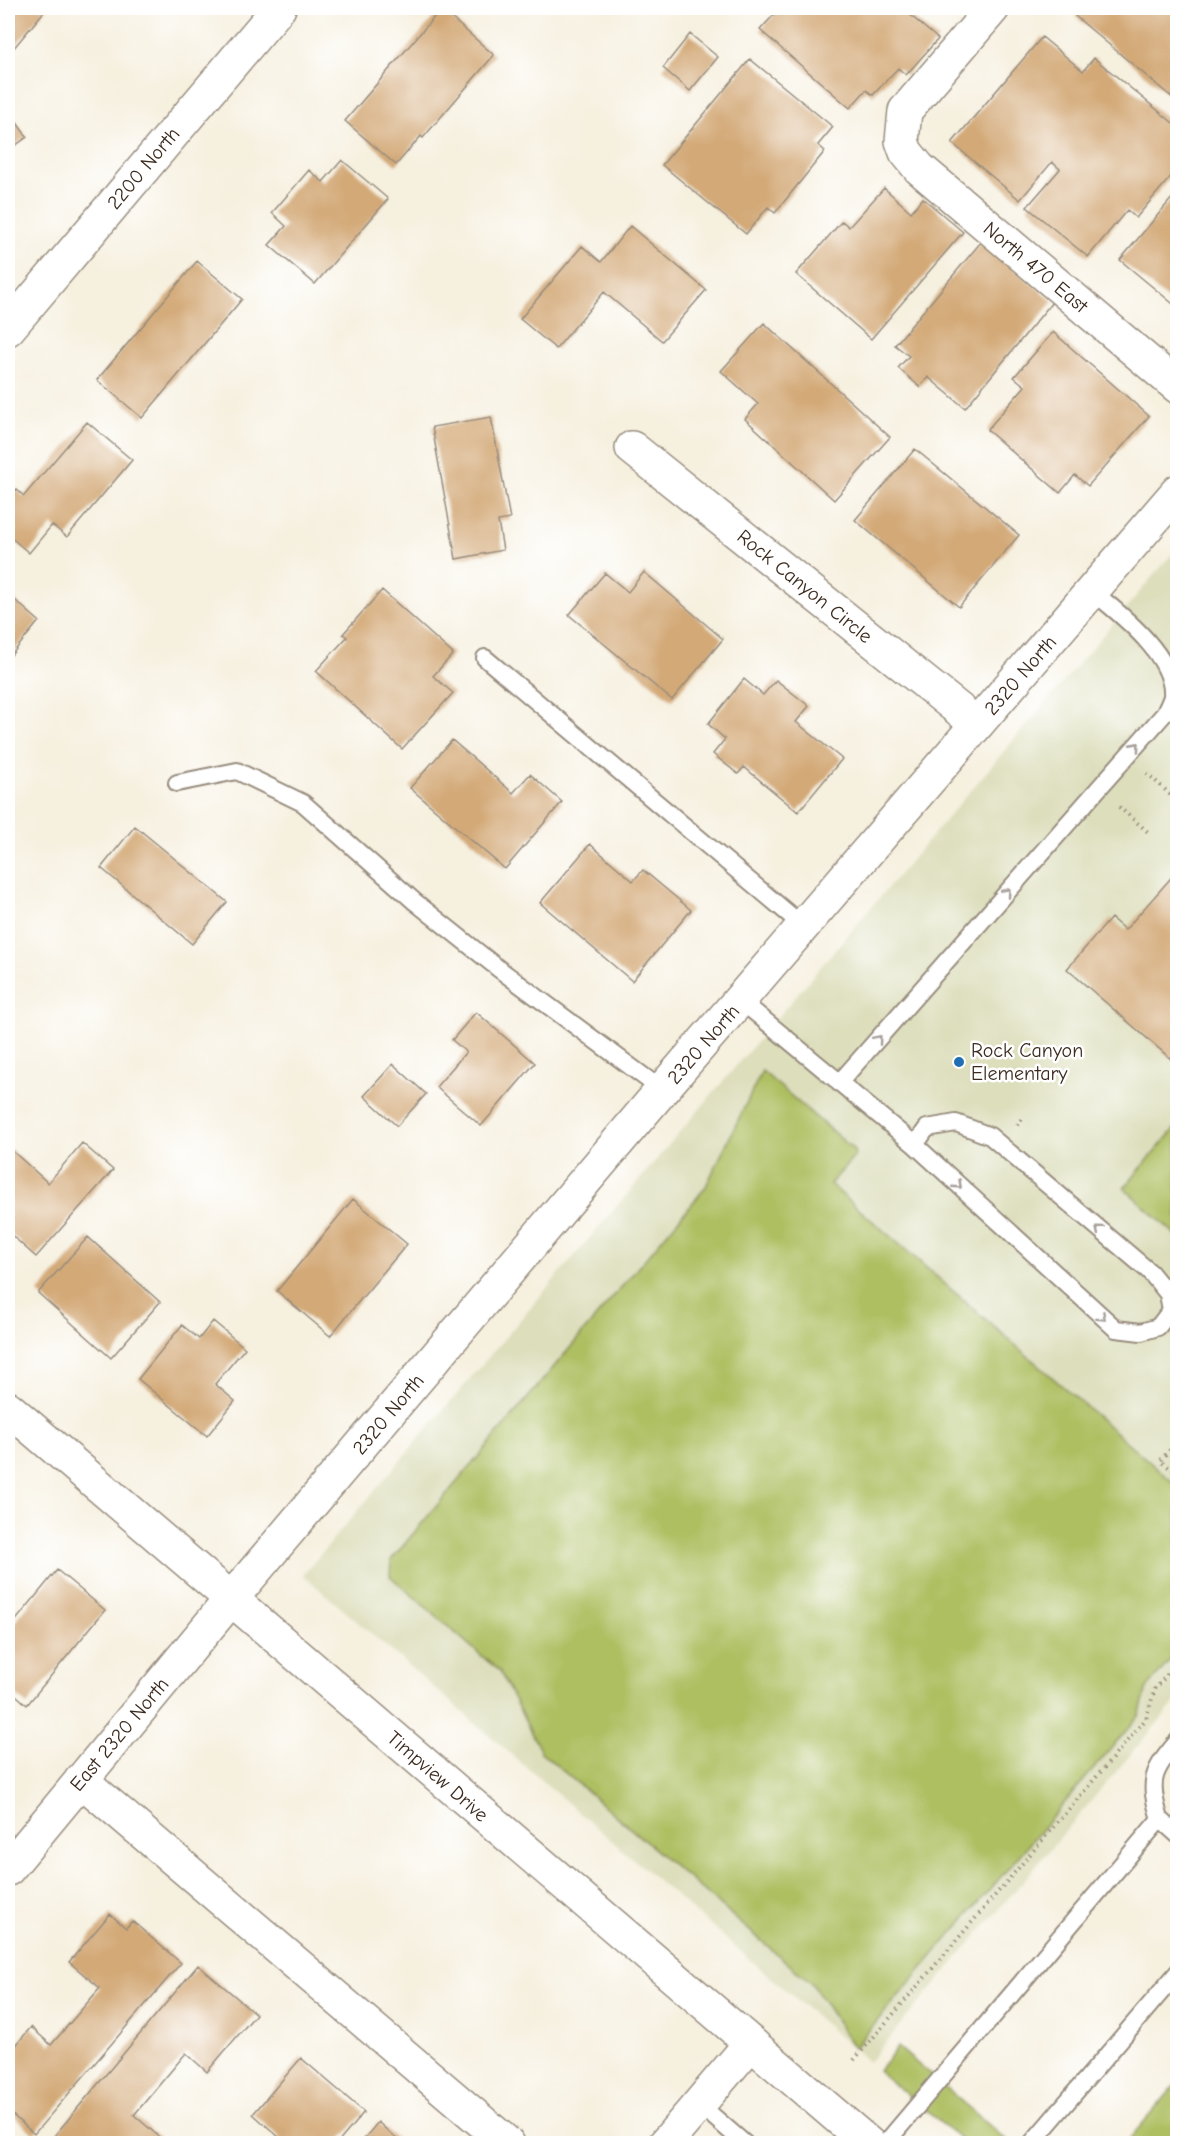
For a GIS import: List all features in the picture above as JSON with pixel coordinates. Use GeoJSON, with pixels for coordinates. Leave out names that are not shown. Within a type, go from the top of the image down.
{"type":"FeatureCollection","features":[{"type":"Feature","properties":{"kind":"street","name":"2200 North"},"geometry":{"type":"LineString","coordinates":[[8,329],[279,8]]}},
{"type":"Feature","properties":{"kind":"street","name":"North 470 East"},"geometry":{"type":"LineString","coordinates":[[993,8],[905,111],[902,141],[906,152],[919,168],[1178,387]]}},
{"type":"Feature","properties":{"kind":"street","name":"Rock Canyon Circle"},"geometry":{"type":"LineString","coordinates":[[632,448],[977,724]]}},
{"type":"Feature","properties":{"kind":"street","name":"2320 North"},"geometry":{"type":"LineString","coordinates":[[231,1599],[662,1090],[1178,491]]}},
{"type":"Feature","properties":{"kind":"street","name":"Timpview Drive"},"geometry":{"type":"LineString","coordinates":[[8,1408],[868,2144]]}},
{"type":"Feature","properties":{"kind":"street","name":"East 2320 North"},"geometry":{"type":"LineString","coordinates":[[8,1869],[231,1599]]}},
{"type":"Feature","properties":{"kind":"street"},"geometry":{"type":"LineString","coordinates":[[81,1780],[508,2144]]}},
{"type":"Feature","properties":{"kind":"street"},"geometry":{"type":"LineString","coordinates":[[665,2144],[751,2043]]}},
{"type":"Feature","properties":{"kind":"lane"},"geometry":{"type":"LineString","coordinates":[[840,1083],[1165,713],[1172,697],[1170,681],[1161,661],[1133,624],[1092,591]]}},
{"type":"Feature","properties":{"kind":"lane"},"geometry":{"type":"LineString","coordinates":[[485,658],[804,926]]}},
{"type":"Feature","properties":{"kind":"lane"},"geometry":{"type":"LineString","coordinates":[[177,783],[237,771],[303,803],[414,901],[499,969],[662,1090]]}},
{"type":"Feature","properties":{"kind":"lane"},"geometry":{"type":"LineString","coordinates":[[740,1000],[915,1145],[1116,1329],[1141,1332],[1158,1327],[1171,1310],[1168,1294],[1150,1272],[990,1136],[956,1123],[927,1128],[915,1145]]}},
{"type":"Feature","properties":{"kind":"lane"},"geometry":{"type":"LineString","coordinates":[[1178,1741],[1163,1758],[1153,1779],[1154,1801],[1160,1819],[1178,1835]]}},
{"type":"Feature","properties":{"kind":"lane"},"geometry":{"type":"LineString","coordinates":[[885,2144],[1160,1819]]}},
{"type":"Feature","properties":{"kind":"lane"},"geometry":{"type":"LineString","coordinates":[[1031,2144],[1178,1972]]}},
{"type":"Feature","properties":{"kind":"lane"},"geometry":{"type":"LineString","coordinates":[[699,2104],[745,2144]]}},
{"type":"Feature","properties":{"kind":"path"},"geometry":{"type":"LineString","coordinates":[[1128,755],[1175,799]]}},
{"type":"Feature","properties":{"kind":"path"},"geometry":{"type":"LineString","coordinates":[[1098,789],[1148,832]]}},
{"type":"Feature","properties":{"kind":"path"},"geometry":{"type":"LineString","coordinates":[[1178,1441],[1160,1461],[1178,1474]]}},
{"type":"Feature","properties":{"kind":"path"},"geometry":{"type":"LineString","coordinates":[[854,2060],[1146,1719],[1155,1689],[1178,1662]]}},
{"type":"Feature","properties":{"kind":"shaded area","name":"Rock Canyon Elementary"},"geometry":{"type":"Polygon","coordinates":[[[1177,548],[1177,1700],[869,2062],[303,1575],[1177,548]]]}},
{"type":"Feature","properties":{"kind":"green space"},"geometry":{"type":"Polygon","coordinates":[[[762,1071],[854,1150],[855,1156],[830,1184],[1175,1484],[1177,1482],[1177,1652],[1147,1688],[1139,1716],[854,2048],[813,1985],[541,1752],[500,1672],[390,1576],[391,1560],[705,1188],[762,1071]]]}},
{"type":"Feature","properties":{"kind":"green space"},"geometry":{"type":"Polygon","coordinates":[[[1177,1126],[1177,1236],[1124,1188],[1177,1126]]]}},
{"type":"Feature","properties":{"kind":"green space"},"geometry":{"type":"Polygon","coordinates":[[[898,2047],[1010,2143],[965,2143],[878,2071],[898,2047]]]}},
{"type":"Feature","properties":{"kind":"green space"},"geometry":{"type":"Polygon","coordinates":[[[1177,2083],[1177,2132],[1168,2143],[1126,2143],[1177,2083]]]}},
{"type":"Feature","properties":{"kind":"building"},"geometry":{"type":"Polygon","coordinates":[[[8,8],[47,8],[8,55],[8,8]]]}},
{"type":"Feature","properties":{"kind":"building"},"geometry":{"type":"Polygon","coordinates":[[[780,8],[915,8],[909,14],[938,39],[906,75],[898,68],[873,95],[866,90],[850,108],[760,30],[780,8]]]}},
{"type":"Feature","properties":{"kind":"building"},"geometry":{"type":"Polygon","coordinates":[[[1082,8],[1178,8],[1178,96],[1175,100],[1075,16],[1082,8]]]}},
{"type":"Feature","properties":{"kind":"building"},"geometry":{"type":"Polygon","coordinates":[[[441,9],[494,55],[423,138],[421,136],[396,165],[345,121],[441,9]]]}},
{"type":"Feature","properties":{"kind":"building"},"geometry":{"type":"Polygon","coordinates":[[[690,34],[718,57],[690,91],[663,68],[690,34]]]}},
{"type":"Feature","properties":{"kind":"building"},"geometry":{"type":"Polygon","coordinates":[[[1042,37],[1083,71],[1094,58],[1178,127],[1178,168],[1136,218],[1127,210],[1088,257],[1027,207],[1060,169],[1052,162],[1020,200],[952,143],[1042,37]]]}},
{"type":"Feature","properties":{"kind":"building"},"geometry":{"type":"Polygon","coordinates":[[[750,59],[833,127],[818,145],[825,151],[775,213],[768,207],[746,234],[662,165],[750,59]]]}},
{"type":"Feature","properties":{"kind":"building"},"geometry":{"type":"Polygon","coordinates":[[[8,110],[27,137],[8,151],[8,110]]]}},
{"type":"Feature","properties":{"kind":"building"},"geometry":{"type":"Polygon","coordinates":[[[342,160],[388,199],[315,284],[269,245],[286,226],[272,213],[309,170],[323,182],[342,160]]]}},
{"type":"Feature","properties":{"kind":"building"},"geometry":{"type":"Polygon","coordinates":[[[884,188],[911,212],[923,198],[963,232],[871,339],[796,274],[842,221],[849,227],[884,188]]]}},
{"type":"Feature","properties":{"kind":"building"},"geometry":{"type":"Polygon","coordinates":[[[1178,191],[1178,308],[1120,260],[1178,191]]]}},
{"type":"Feature","properties":{"kind":"building"},"geometry":{"type":"Polygon","coordinates":[[[630,226],[706,290],[662,341],[604,292],[556,349],[520,319],[582,246],[601,262],[630,226]]]}},
{"type":"Feature","properties":{"kind":"building"},"geometry":{"type":"Polygon","coordinates":[[[981,242],[1053,301],[965,408],[928,377],[920,387],[898,368],[909,356],[895,345],[981,242]]]}},
{"type":"Feature","properties":{"kind":"building"},"geometry":{"type":"Polygon","coordinates":[[[197,261],[242,299],[142,418],[97,380],[197,261]]]}},
{"type":"Feature","properties":{"kind":"building"},"geometry":{"type":"Polygon","coordinates":[[[764,323],[890,437],[834,500],[745,419],[758,404],[721,371],[764,323]]]}},
{"type":"Feature","properties":{"kind":"building"},"geometry":{"type":"Polygon","coordinates":[[[1053,332],[1149,416],[1088,486],[1075,475],[1060,493],[987,430],[1025,386],[1014,377],[1053,332]]]}},
{"type":"Feature","properties":{"kind":"building"},"geometry":{"type":"Polygon","coordinates":[[[491,417],[510,519],[498,521],[503,550],[456,559],[432,427],[491,417]]]}},
{"type":"Feature","properties":{"kind":"building"},"geometry":{"type":"Polygon","coordinates":[[[87,422],[132,460],[67,537],[52,525],[29,553],[8,535],[8,499],[16,489],[24,496],[87,422]]]}},
{"type":"Feature","properties":{"kind":"building"},"geometry":{"type":"Polygon","coordinates":[[[915,449],[1019,535],[959,607],[855,520],[915,449]]]}},
{"type":"Feature","properties":{"kind":"building"},"geometry":{"type":"Polygon","coordinates":[[[644,572],[723,639],[672,700],[569,615],[605,573],[628,592],[644,572]]]}},
{"type":"Feature","properties":{"kind":"building"},"geometry":{"type":"Polygon","coordinates":[[[382,590],[453,654],[433,676],[453,693],[402,749],[316,671],[347,637],[343,634],[382,590]]]}},
{"type":"Feature","properties":{"kind":"building"},"geometry":{"type":"Polygon","coordinates":[[[8,594],[39,621],[8,659],[8,594]]]}},
{"type":"Feature","properties":{"kind":"building"},"geometry":{"type":"Polygon","coordinates":[[[744,679],[763,695],[776,680],[809,706],[796,722],[842,759],[798,812],[744,767],[738,774],[713,754],[725,739],[708,724],[744,679]]]}},
{"type":"Feature","properties":{"kind":"building"},"geometry":{"type":"Polygon","coordinates":[[[452,740],[513,793],[530,774],[562,802],[505,869],[410,788],[452,740]]]}},
{"type":"Feature","properties":{"kind":"building"},"geometry":{"type":"Polygon","coordinates":[[[135,826],[227,902],[192,944],[101,868],[135,826]]]}},
{"type":"Feature","properties":{"kind":"building"},"geometry":{"type":"Polygon","coordinates":[[[590,844],[633,881],[643,870],[691,910],[632,981],[540,903],[590,844]]]}},
{"type":"Feature","properties":{"kind":"building"},"geometry":{"type":"Polygon","coordinates":[[[1178,870],[1178,1065],[1067,969],[1111,918],[1125,930],[1178,870]]]}},
{"type":"Feature","properties":{"kind":"building"},"geometry":{"type":"Polygon","coordinates":[[[476,1012],[535,1063],[481,1126],[436,1087],[466,1052],[452,1040],[476,1012]]]}},
{"type":"Feature","properties":{"kind":"building"},"geometry":{"type":"Polygon","coordinates":[[[393,1064],[426,1094],[397,1126],[364,1096],[393,1064]]]}},
{"type":"Feature","properties":{"kind":"building"},"geometry":{"type":"Polygon","coordinates":[[[82,1143],[113,1170],[36,1257],[8,1232],[8,1147],[48,1183],[82,1143]]]}},
{"type":"Feature","properties":{"kind":"building"},"geometry":{"type":"Polygon","coordinates":[[[353,1199],[407,1244],[330,1336],[277,1291],[353,1199]]]}},
{"type":"Feature","properties":{"kind":"building"},"geometry":{"type":"Polygon","coordinates":[[[88,1237],[160,1302],[111,1358],[38,1293],[88,1237]]]}},
{"type":"Feature","properties":{"kind":"building"},"geometry":{"type":"Polygon","coordinates":[[[213,1321],[245,1348],[215,1384],[235,1401],[207,1436],[138,1379],[182,1325],[199,1339],[213,1321]]]}},
{"type":"Feature","properties":{"kind":"building"},"geometry":{"type":"Polygon","coordinates":[[[57,1570],[105,1610],[27,1705],[8,1688],[8,1630],[57,1570]]]}},
{"type":"Feature","properties":{"kind":"building"},"geometry":{"type":"Polygon","coordinates":[[[110,1914],[126,1928],[132,1921],[181,1963],[34,2134],[8,2111],[8,2055],[31,2027],[51,2045],[100,1988],[69,1962],[110,1914]]]}},
{"type":"Feature","properties":{"kind":"building"},"geometry":{"type":"Polygon","coordinates":[[[198,1965],[256,2014],[207,2072],[186,2053],[134,2115],[165,2142],[54,2144],[50,2141],[198,1965]]]}},
{"type":"Feature","properties":{"kind":"building"},"geometry":{"type":"Polygon","coordinates":[[[301,2058],[364,2112],[337,2144],[275,2144],[280,2138],[253,2114],[301,2058]]]}},
{"type":"Feature","properties":{"kind":"building"},"geometry":{"type":"Polygon","coordinates":[[[378,2122],[402,2144],[360,2144],[378,2122]]]}},
{"type":"Feature","properties":{"kind":"place","name":"Rock Canyon Elementary"},"geometry":{"type":"Point","coordinates":[959,1062]}}]}
